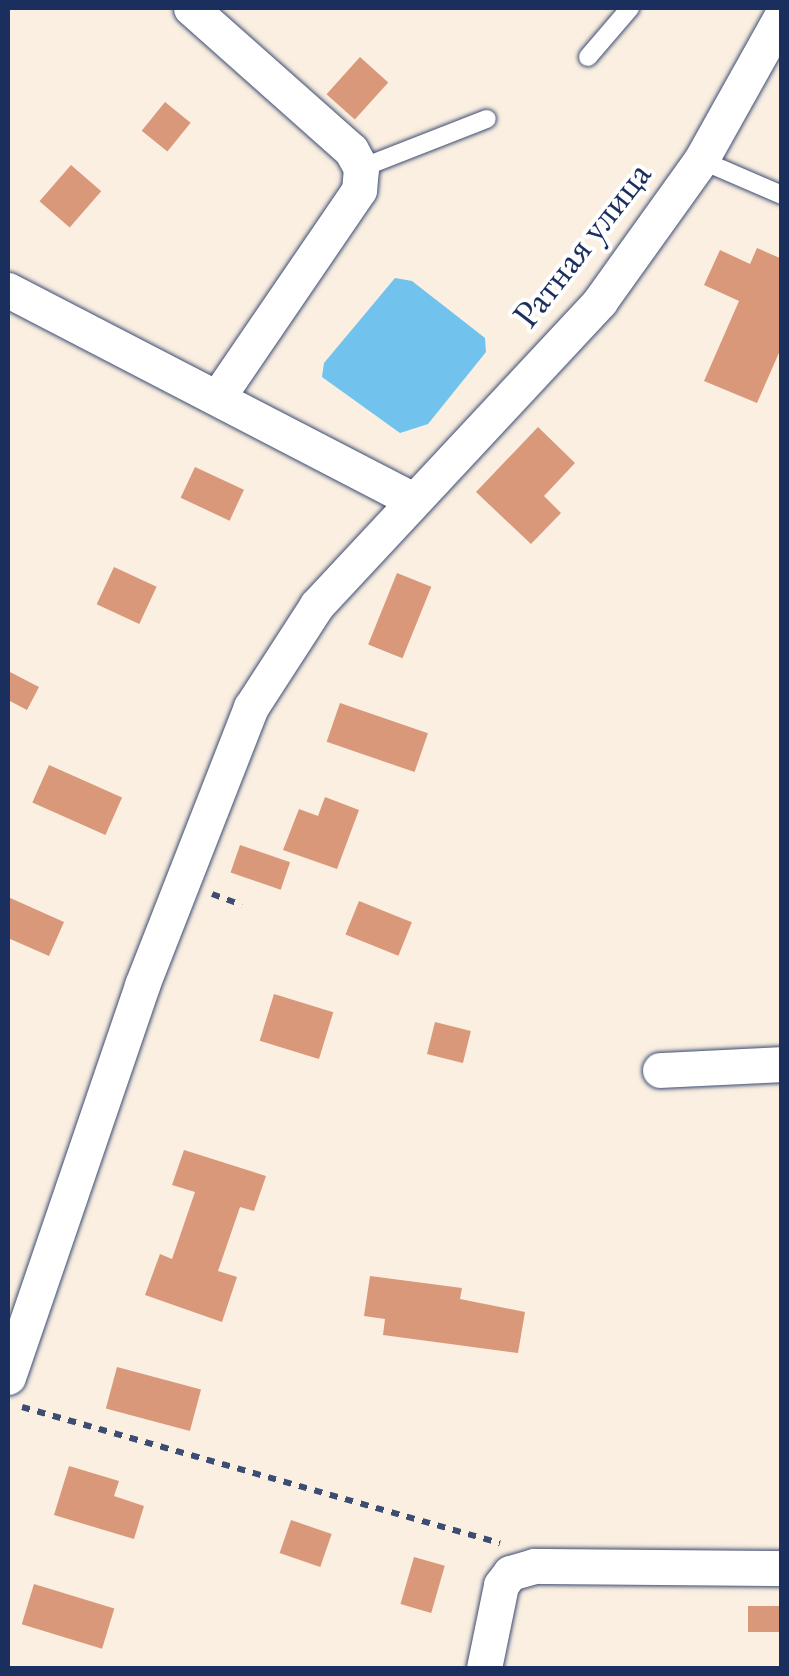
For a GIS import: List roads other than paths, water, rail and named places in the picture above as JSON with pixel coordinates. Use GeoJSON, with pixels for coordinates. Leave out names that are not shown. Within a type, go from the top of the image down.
{"type":"FeatureCollection","features":[{"type":"Feature","properties":{"kind":"street"},"geometry":{"type":"LineString","coordinates":[[191,8],[351,150],[361,168],[358,190],[220,395]]}},
{"type":"Feature","properties":{"kind":"street","name":"Ратная улица"},"geometry":{"type":"LineString","coordinates":[[8,1377],[142,985],[251,708],[308,618],[600,301],[701,160],[782,16]]}},
{"type":"Feature","properties":{"kind":"street"},"geometry":{"type":"LineString","coordinates":[[8,290],[220,395],[413,500]]}},
{"type":"Feature","properties":{"kind":"street"},"geometry":{"type":"LineString","coordinates":[[660,1070],[782,1064]]}},
{"type":"Feature","properties":{"kind":"street"},"geometry":{"type":"LineString","coordinates":[[484,1668],[501,1585],[510,1572],[534,1566],[782,1568]]}},
{"type":"Feature","properties":{"kind":"lane"},"geometry":{"type":"LineString","coordinates":[[588,58],[630,8]]}},
{"type":"Feature","properties":{"kind":"lane"},"geometry":{"type":"LineString","coordinates":[[361,168],[488,119]]}},
{"type":"Feature","properties":{"kind":"lane"},"geometry":{"type":"LineString","coordinates":[[701,160],[782,194]]}},
{"type":"Feature","properties":{"kind":"water"},"geometry":{"type":"Polygon","coordinates":[[[395,278],[412,281],[485,338],[486,352],[428,424],[400,433],[322,377],[324,363],[395,278]]]}}]}
